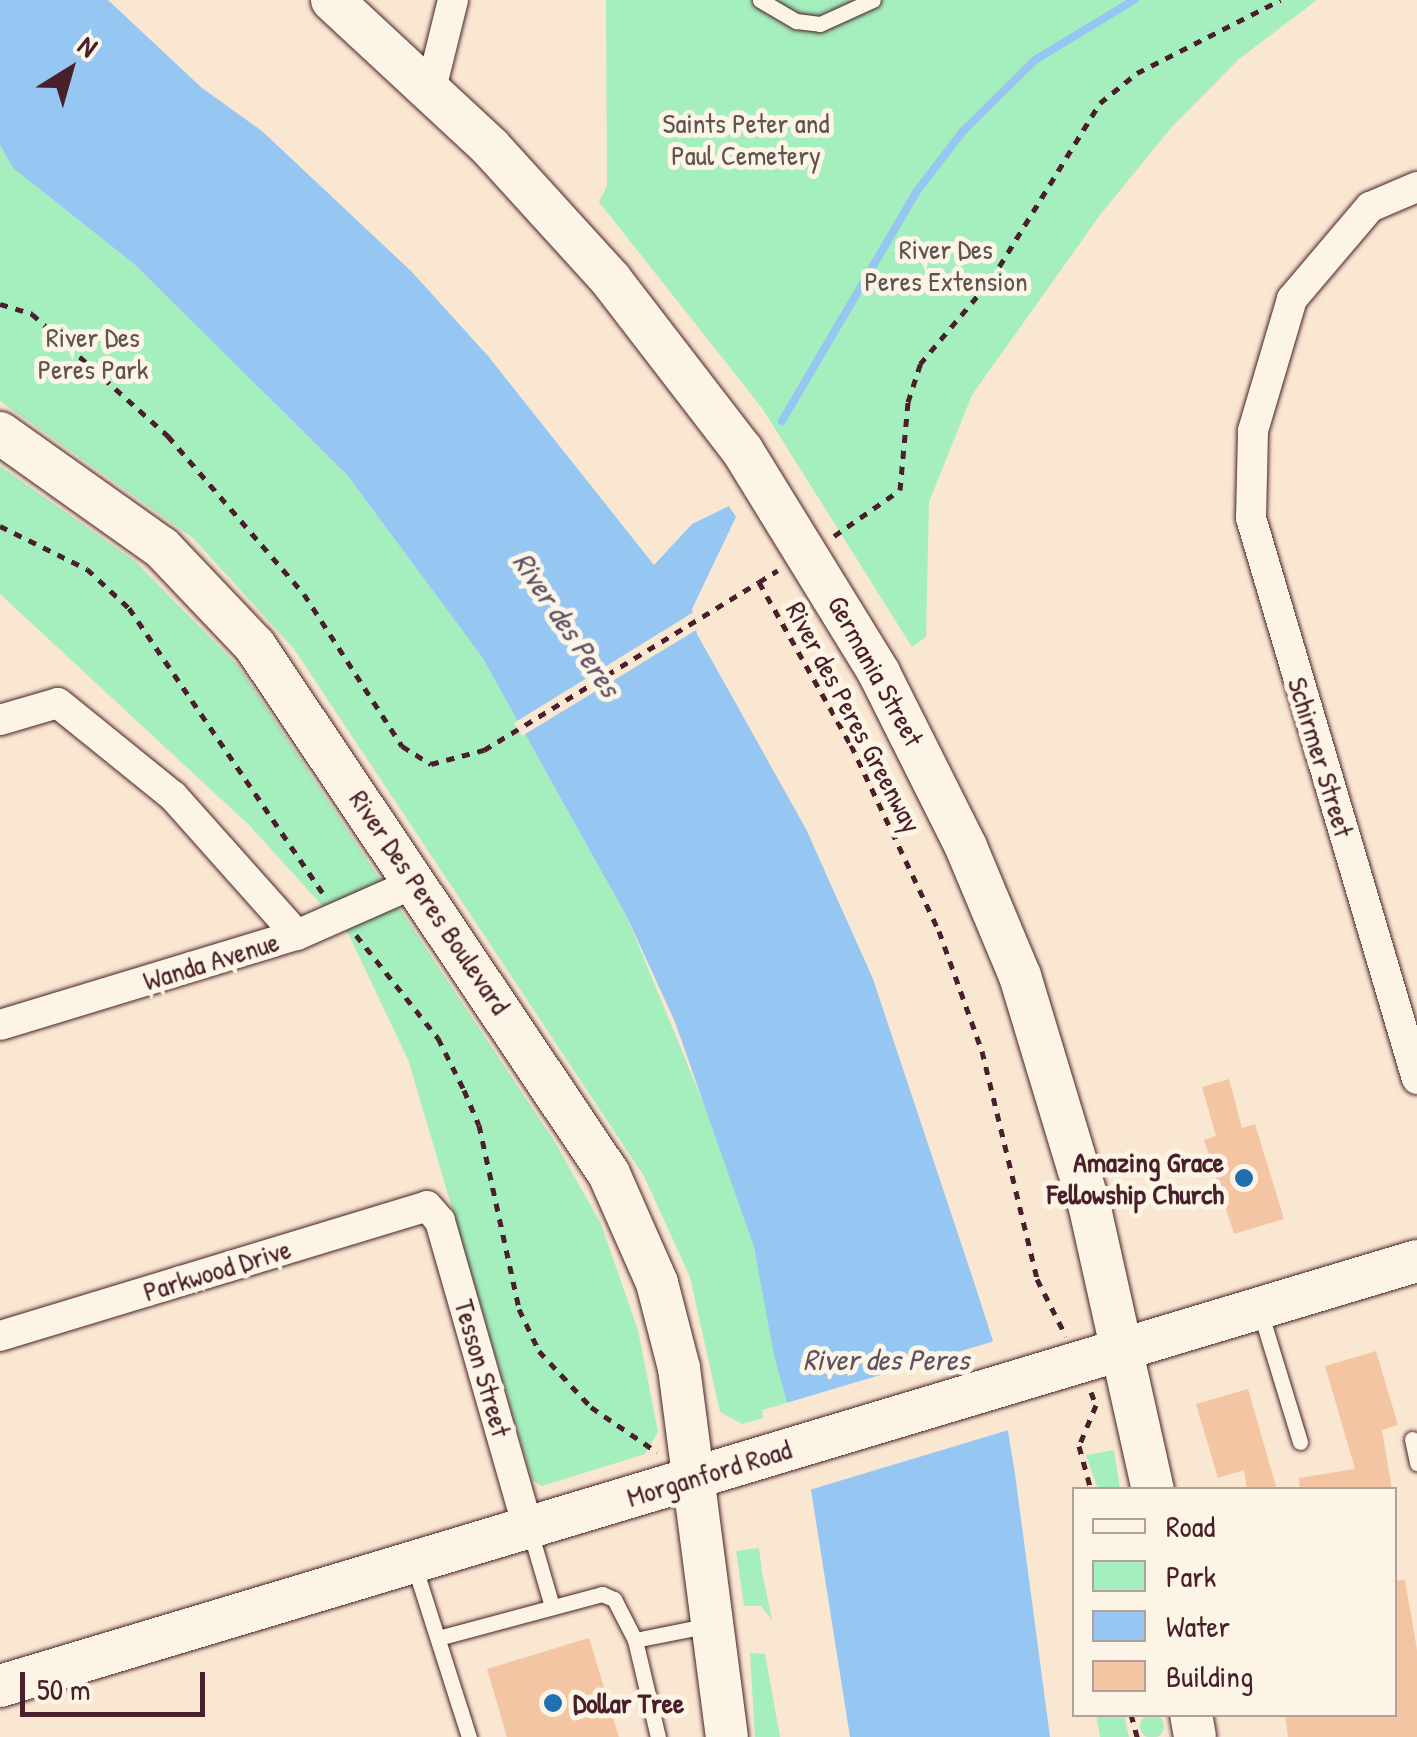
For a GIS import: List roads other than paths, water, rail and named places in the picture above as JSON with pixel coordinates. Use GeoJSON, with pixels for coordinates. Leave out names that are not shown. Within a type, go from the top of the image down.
{"type":"FeatureCollection","features":[{"type":"Feature","properties":{"kind":"main road","name":"Germania Street"},"geometry":{"type":"LineString","coordinates":[[332,0],[431,89],[552,212],[681,367],[796,532],[879,672],[966,848],[1020,976],[1126,1348],[1152,1487]]}},
{"type":"Feature","properties":{"kind":"main road","name":"River Des Peres Boulevard"},"geometry":{"type":"LineString","coordinates":[[0,433],[162,548],[225,611],[282,681],[622,1198],[667,1316],[694,1478],[726,1737]]}},
{"type":"Feature","properties":{"kind":"main road","name":"Morganford Road"},"geometry":{"type":"LineString","coordinates":[[0,1686],[1417,1260]]}},
{"type":"Feature","properties":{"kind":"street"},"geometry":{"type":"LineString","coordinates":[[431,89],[453,0]]}},
{"type":"Feature","properties":{"kind":"street","name":"Schirmer Street"},"geometry":{"type":"LineString","coordinates":[[1417,187],[1370,207],[1292,299],[1253,431],[1250,518],[1417,1079]]}},
{"type":"Feature","properties":{"kind":"street"},"geometry":{"type":"LineString","coordinates":[[0,720],[58,703],[173,796],[297,936]]}},
{"type":"Feature","properties":{"kind":"street","name":"Wanda Avenue"},"geometry":{"type":"LineString","coordinates":[[0,1025],[297,936],[417,882]]}},
{"type":"Feature","properties":{"kind":"street","name":"Parkwood Drive"},"geometry":{"type":"LineString","coordinates":[[0,1336],[420,1208],[434,1209]]}},
{"type":"Feature","properties":{"kind":"street","name":"Tesson Street"},"geometry":{"type":"LineString","coordinates":[[434,1209],[528,1527]]}},
{"type":"Feature","properties":{"kind":"lane"},"geometry":{"type":"LineString","coordinates":[[760,0],[796,21],[820,24],[873,0]]}},
{"type":"Feature","properties":{"kind":"lane"},"geometry":{"type":"LineString","coordinates":[[1259,1308],[1300,1442]]}},
{"type":"Feature","properties":{"kind":"lane"},"geometry":{"type":"LineString","coordinates":[[1412,1439],[1417,1463]]}},
{"type":"Feature","properties":{"kind":"lane"},"geometry":{"type":"LineString","coordinates":[[528,1527],[552,1606]]}},
{"type":"Feature","properties":{"kind":"lane"},"geometry":{"type":"LineString","coordinates":[[413,1562],[470,1737]]}},
{"type":"Feature","properties":{"kind":"lane"},"geometry":{"type":"LineString","coordinates":[[438,1638],[602,1594],[614,1598],[635,1640],[658,1737]]}},
{"type":"Feature","properties":{"kind":"lane"},"geometry":{"type":"LineString","coordinates":[[635,1640],[714,1625]]}},
{"type":"Feature","properties":{"kind":"water","name":"River des Peres"},"geometry":{"type":"Polygon","coordinates":[[[0,0],[108,0],[202,88],[262,131],[412,272],[488,356],[654,565],[692,524],[729,506],[736,517],[692,609],[697,634],[806,829],[873,979],[993,1341],[1050,1737],[850,1737],[811,1490],[774,1355],[754,1247],[675,1022],[627,917],[482,657],[347,475],[134,264],[13,168],[0,145],[0,0]]]}},
{"type":"Feature","properties":{"kind":"waterway"},"geometry":{"type":"LineString","coordinates":[[782,421],[917,191],[963,131],[1035,60],[1134,0]]}},
{"type":"Feature","properties":{"kind":"place","name":"Amazing Grace Fellowship Church"},"geometry":{"type":"Point","coordinates":[1244,1178]}},
{"type":"Feature","properties":{"kind":"place","name":"Dollar Tree"},"geometry":{"type":"Point","coordinates":[553,1703]}},
{"type":"Feature","properties":{"kind":"park label","name":"Saints Peter and Paul Cemetery"},"geometry":{"type":"Point","coordinates":[746,139]}},
{"type":"Feature","properties":{"kind":"park label","name":"River Des Peres Extension"},"geometry":{"type":"Point","coordinates":[946,265]}},
{"type":"Feature","properties":{"kind":"park label","name":"River Des Peres Park"},"geometry":{"type":"Point","coordinates":[93,353]}}]}
